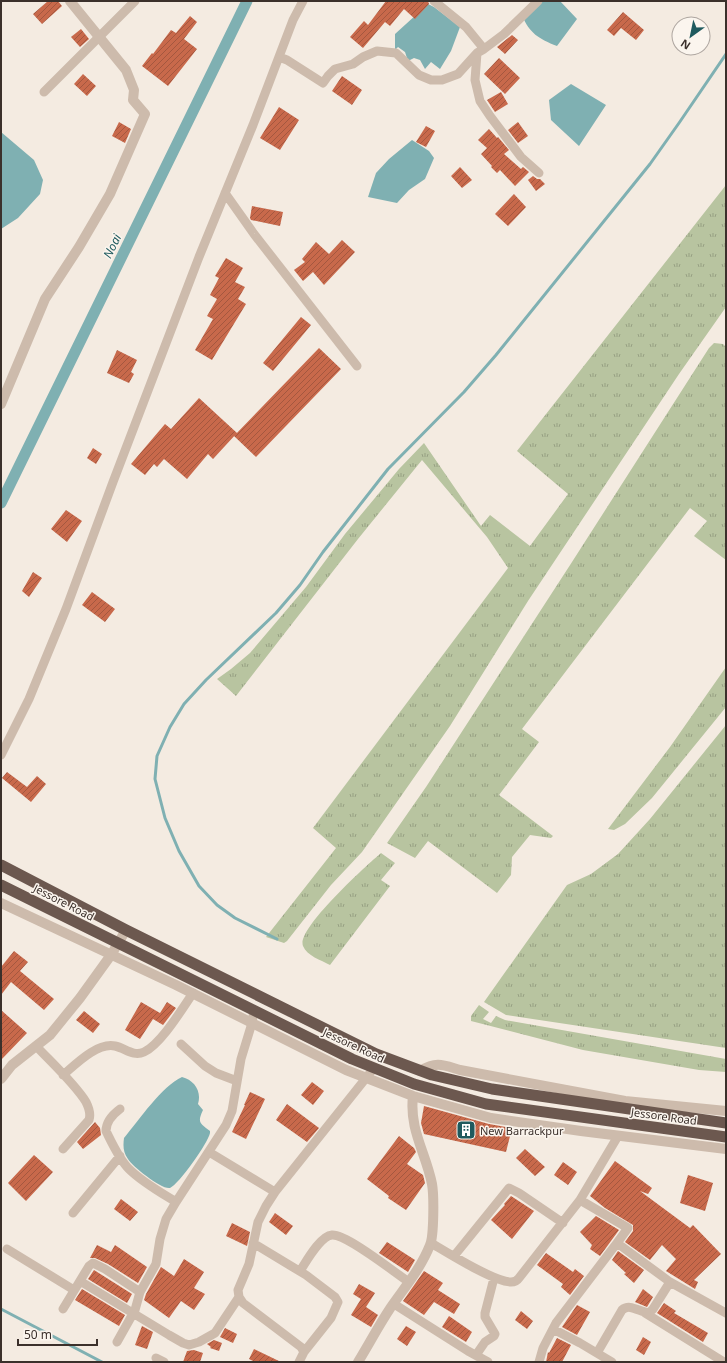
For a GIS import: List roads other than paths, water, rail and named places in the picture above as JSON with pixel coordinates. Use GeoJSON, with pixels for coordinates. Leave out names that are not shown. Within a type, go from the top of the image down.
{"type":"FeatureCollection","features":[{"type":"Feature","properties":{"kind":"highway"},"geometry":{"type":"LineString","coordinates":[[1,865],[126,930],[341,1037],[376,1054],[420,1071],[492,1090],[726,1123]]}},
{"type":"Feature","properties":{"kind":"highway","name":"Jessore Road"},"geometry":{"type":"LineString","coordinates":[[1,885],[345,1056],[414,1084],[486,1104],[726,1137]]}},
{"type":"Feature","properties":{"kind":"street"},"geometry":{"type":"LineString","coordinates":[[1,404],[45,299],[79,247],[110,194],[145,114],[133,100],[134,90],[126,70],[70,1]]}},
{"type":"Feature","properties":{"kind":"street"},"geometry":{"type":"LineString","coordinates":[[44,92],[136,1]]}},
{"type":"Feature","properties":{"kind":"street"},"geometry":{"type":"LineString","coordinates":[[1,755],[29,699],[66,609],[116,474],[225,193],[293,20],[303,1]]}},
{"type":"Feature","properties":{"kind":"street"},"geometry":{"type":"LineString","coordinates":[[434,1],[466,27],[480,51],[475,80],[480,101],[521,158],[539,172]]}},
{"type":"Feature","properties":{"kind":"street"},"geometry":{"type":"LineString","coordinates":[[279,57],[287,60],[324,83],[335,69],[352,64],[376,51],[396,53],[419,75],[431,80],[442,80],[458,74],[480,51],[504,34],[538,1]]}},
{"type":"Feature","properties":{"kind":"street"},"geometry":{"type":"LineString","coordinates":[[225,193],[254,234],[357,366]]}},
{"type":"Feature","properties":{"kind":"street"},"geometry":{"type":"LineString","coordinates":[[1,903],[193,993],[346,1070],[413,1096],[491,1118],[618,1136],[726,1149]]}},
{"type":"Feature","properties":{"kind":"street"},"geometry":{"type":"LineString","coordinates":[[1,1079],[12,1065],[50,1035],[80,998],[111,955],[126,930]]}},
{"type":"Feature","properties":{"kind":"street"},"geometry":{"type":"LineString","coordinates":[[63,1075],[86,1055],[106,1046],[114,1045],[132,1053],[144,1051],[162,1035],[193,993]]}},
{"type":"Feature","properties":{"kind":"street"},"geometry":{"type":"LineString","coordinates":[[117,1342],[133,1314],[140,1292],[156,1264],[160,1239],[166,1219],[226,1125],[232,1111],[241,1059],[252,1023],[254,1010]]}},
{"type":"Feature","properties":{"kind":"street"},"geometry":{"type":"LineString","coordinates":[[182,1044],[205,1066],[237,1081]]}},
{"type":"Feature","properties":{"kind":"street"},"geometry":{"type":"LineString","coordinates":[[36,1046],[86,1103],[90,1115],[85,1126],[63,1149]]}},
{"type":"Feature","properties":{"kind":"street"},"geometry":{"type":"LineString","coordinates":[[420,1071],[430,1065],[442,1065],[460,1070],[625,1101],[726,1111]]}},
{"type":"Feature","properties":{"kind":"street"},"geometry":{"type":"LineString","coordinates":[[304,1352],[301,1347],[243,1303],[239,1297],[238,1290],[249,1264],[258,1222],[275,1192],[374,1068]]}},
{"type":"Feature","properties":{"kind":"street"},"geometry":{"type":"LineString","coordinates":[[358,1362],[424,1259],[431,1244],[433,1213],[432,1186],[415,1131],[412,1104],[413,1096]]}},
{"type":"Feature","properties":{"kind":"street"},"geometry":{"type":"LineString","coordinates":[[120,1109],[115,1112],[106,1126],[106,1131],[120,1156],[129,1169],[176,1202]]}},
{"type":"Feature","properties":{"kind":"street"},"geometry":{"type":"LineString","coordinates":[[431,1244],[494,1278],[505,1281],[516,1281],[580,1200],[618,1136]]}},
{"type":"Feature","properties":{"kind":"street"},"geometry":{"type":"LineString","coordinates":[[209,1152],[275,1192]]}},
{"type":"Feature","properties":{"kind":"street"},"geometry":{"type":"LineString","coordinates":[[73,1213],[120,1156]]}},
{"type":"Feature","properties":{"kind":"street"},"geometry":{"type":"LineString","coordinates":[[454,1256],[482,1223],[508,1188],[511,1188],[519,1193],[563,1223]]}},
{"type":"Feature","properties":{"kind":"street"},"geometry":{"type":"LineString","coordinates":[[539,1362],[543,1348],[563,1313],[628,1228],[580,1200]]}},
{"type":"Feature","properties":{"kind":"street"},"geometry":{"type":"LineString","coordinates":[[300,1272],[316,1247],[332,1235],[340,1237],[356,1245],[409,1282]]}},
{"type":"Feature","properties":{"kind":"street"},"geometry":{"type":"LineString","coordinates":[[253,1243],[335,1296],[338,1302],[331,1318],[304,1352],[299,1362]]}},
{"type":"Feature","properties":{"kind":"street"},"geometry":{"type":"LineString","coordinates":[[617,1243],[670,1282],[726,1313]]}},
{"type":"Feature","properties":{"kind":"street"},"geometry":{"type":"LineString","coordinates":[[7,1248],[74,1290]]}},
{"type":"Feature","properties":{"kind":"street"},"geometry":{"type":"LineString","coordinates":[[63,1309],[92,1263],[101,1267],[140,1292]]}},
{"type":"Feature","properties":{"kind":"street"},"geometry":{"type":"LineString","coordinates":[[476,1355],[485,1342],[495,1334],[485,1317],[494,1278]]}},
{"type":"Feature","properties":{"kind":"street"},"geometry":{"type":"LineString","coordinates":[[80,1280],[133,1314],[183,1343],[192,1345],[215,1333],[239,1297]]}},
{"type":"Feature","properties":{"kind":"street"},"geometry":{"type":"LineString","coordinates":[[645,1313],[649,1313],[653,1309],[670,1282]]}},
{"type":"Feature","properties":{"kind":"street"},"geometry":{"type":"LineString","coordinates":[[394,1304],[488,1362]]}},
{"type":"Feature","properties":{"kind":"street"},"geometry":{"type":"LineString","coordinates":[[597,1353],[618,1316],[626,1307],[629,1306],[645,1313],[724,1362]]}},
{"type":"Feature","properties":{"kind":"street"},"geometry":{"type":"LineString","coordinates":[[553,1329],[612,1362]]}},
{"type":"Feature","properties":{"kind":"water"},"geometry":{"type":"Polygon","coordinates":[[[532,1],[560,1],[577,19],[557,46],[535,35],[525,21],[522,15],[532,1]]]}},
{"type":"Feature","properties":{"kind":"water"},"geometry":{"type":"Polygon","coordinates":[[[428,4],[460,27],[451,51],[440,69],[431,62],[425,69],[420,60],[414,58],[408,61],[405,52],[398,47],[395,50],[395,34],[428,4]]]}},
{"type":"Feature","properties":{"kind":"water"},"geometry":{"type":"Polygon","coordinates":[[[571,84],[606,105],[579,146],[551,120],[549,100],[571,84]]]}},
{"type":"Feature","properties":{"kind":"water"},"geometry":{"type":"Polygon","coordinates":[[[1,132],[34,160],[43,180],[40,194],[18,218],[1,229],[1,132]]]}},
{"type":"Feature","properties":{"kind":"water"},"geometry":{"type":"Polygon","coordinates":[[[412,140],[429,151],[434,158],[425,179],[409,190],[397,203],[368,197],[376,173],[389,159],[412,140]]]}},
{"type":"Feature","properties":{"kind":"water"},"geometry":{"type":"Polygon","coordinates":[[[182,1077],[193,1083],[198,1091],[198,1104],[203,1110],[200,1122],[210,1131],[210,1133],[199,1154],[180,1179],[170,1188],[166,1188],[141,1172],[131,1162],[124,1151],[124,1138],[159,1096],[174,1081],[182,1077]]]}},
{"type":"Feature","properties":{"kind":"waterway","name":"Noai"},"geometry":{"type":"LineString","coordinates":[[1,503],[247,1]]}},
{"type":"Feature","properties":{"kind":"waterway"},"geometry":{"type":"LineString","coordinates":[[277,939],[235,918],[217,905],[199,886],[179,851],[165,818],[155,779],[157,756],[170,727],[184,704],[206,680],[276,613],[300,585],[323,552],[388,469],[464,392],[496,355],[650,164],[726,54]]}},
{"type":"Feature","properties":{"kind":"waterway"},"geometry":{"type":"LineString","coordinates":[[1,1309],[102,1362]]}},
{"type":"Feature","properties":{"kind":"place","name":"New Barrackpur"},"geometry":{"type":"Point","coordinates":[466,1130]}}]}
